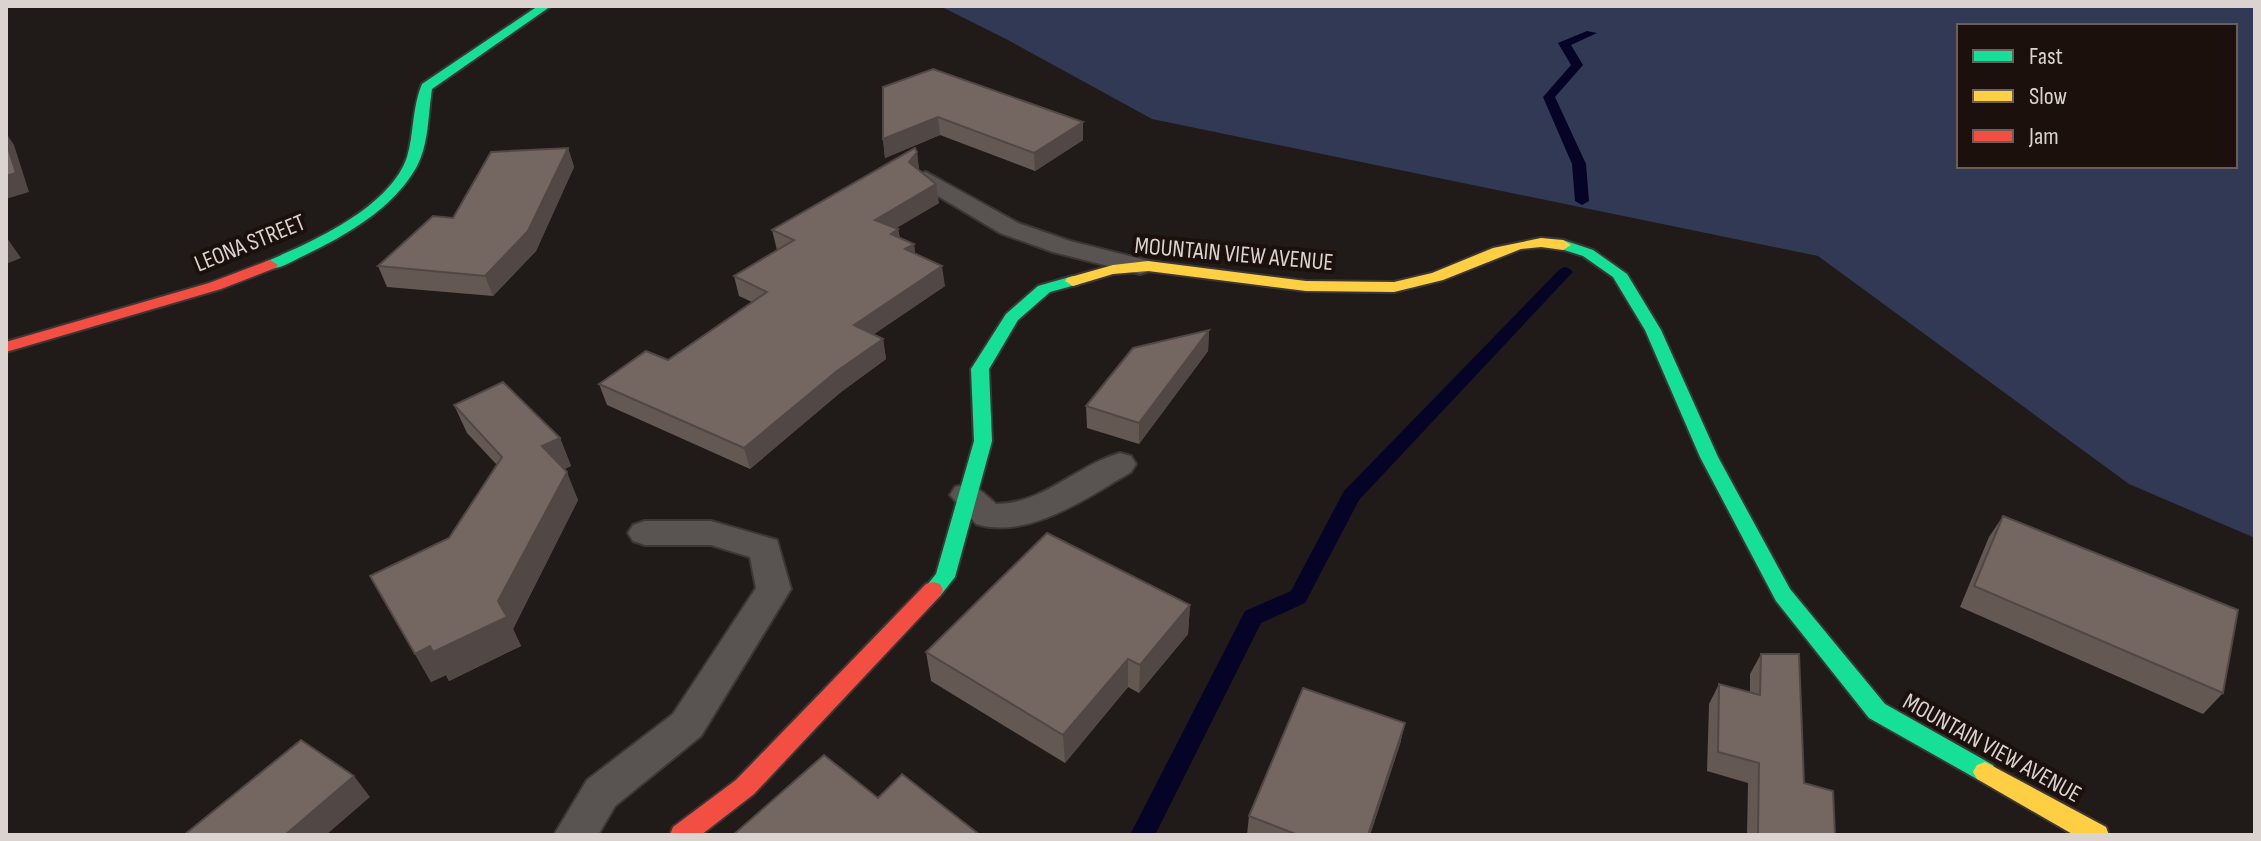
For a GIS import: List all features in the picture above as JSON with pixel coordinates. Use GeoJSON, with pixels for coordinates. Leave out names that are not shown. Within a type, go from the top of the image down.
{"type":"FeatureCollection","features":[{"type":"Feature","properties":{"kind":"street","name":"LEONA STREET"},"geometry":{"type":"LineString","coordinates":[[6,347],[215,286],[305,251],[352,222],[375,207],[411,165],[426,87],[545,6]]}},
{"type":"Feature","properties":{"kind":"street","name":"MOUNTAIN VIEW AVENUE"},"geometry":{"type":"LineString","coordinates":[[682,835],[745,787],[945,577],[983,441],[980,369],[1012,317],[1044,289],[1109,270],[1140,266],[1294,286],[1396,287],[1441,277],[1496,250],[1533,243],[1559,244],[1588,253],[1619,274],[1653,330],[1709,457],[1783,595],[1877,711],[2097,835]]}},
{"type":"Feature","properties":{"kind":"lane"},"geometry":{"type":"LineString","coordinates":[[926,179],[1009,228],[1062,247],[1140,266]]}},
{"type":"Feature","properties":{"kind":"lane"},"geometry":{"type":"LineString","coordinates":[[966,495],[988,516],[1015,516],[1074,491],[1120,464]]}},
{"type":"Feature","properties":{"kind":"lane"},"geometry":{"type":"LineString","coordinates":[[575,835],[601,793],[687,725],[774,589],[765,549],[711,533],[645,533]]}},
{"type":"Feature","properties":{"kind":"shaded area"},"geometry":{"type":"Polygon","coordinates":[[[940,6],[2255,6],[2255,538],[2129,484],[1818,256],[1152,119],[940,6]]]}},
{"type":"Feature","properties":{"kind":"building"},"geometry":{"type":"Polygon","coordinates":[[[933,69],[1083,122],[1034,153],[938,117],[883,139],[883,87],[933,69]]]}},
{"type":"Feature","properties":{"kind":"building"},"geometry":{"type":"Polygon","coordinates":[[[6,141],[16,173],[6,176],[6,141]]]}},
{"type":"Feature","properties":{"kind":"building"},"geometry":{"type":"Polygon","coordinates":[[[568,148],[528,231],[485,276],[378,266],[433,216],[453,218],[491,152],[568,148]]]}},
{"type":"Feature","properties":{"kind":"building"},"geometry":{"type":"Polygon","coordinates":[[[915,148],[917,152],[909,162],[936,184],[875,220],[898,229],[891,234],[914,244],[905,249],[942,266],[854,325],[883,339],[837,371],[744,448],[599,384],[646,351],[668,360],[767,292],[734,276],[794,240],[772,230],[915,148]]]}},
{"type":"Feature","properties":{"kind":"building"},"geometry":{"type":"Polygon","coordinates":[[[1209,330],[1139,423],[1086,406],[1133,348],[1209,330]]]}},
{"type":"Feature","properties":{"kind":"building"},"geometry":{"type":"Polygon","coordinates":[[[503,382],[560,438],[542,446],[567,472],[498,601],[507,617],[433,652],[430,646],[415,654],[370,576],[449,538],[502,457],[454,405],[503,382]]]}},
{"type":"Feature","properties":{"kind":"building"},"geometry":{"type":"Polygon","coordinates":[[[2003,516],[2238,610],[2223,693],[1974,586],[2003,516]]]}},
{"type":"Feature","properties":{"kind":"building"},"geometry":{"type":"Polygon","coordinates":[[[1047,533],[1190,605],[1140,665],[1128,659],[1063,735],[926,652],[1047,533]]]}},
{"type":"Feature","properties":{"kind":"building"},"geometry":{"type":"Polygon","coordinates":[[[1761,654],[1799,654],[1804,783],[1833,791],[1835,835],[1758,835],[1759,763],[1718,752],[1719,684],[1760,695],[1761,654]]]}},
{"type":"Feature","properties":{"kind":"building"},"geometry":{"type":"Polygon","coordinates":[[[1303,688],[1405,723],[1368,835],[1298,835],[1249,816],[1303,688]]]}},
{"type":"Feature","properties":{"kind":"building"},"geometry":{"type":"Polygon","coordinates":[[[301,740],[354,776],[285,835],[184,835],[301,740]]]}},
{"type":"Feature","properties":{"kind":"building"},"geometry":{"type":"Polygon","coordinates":[[[824,755],[878,798],[902,774],[980,835],[733,835],[824,755]]]}},
{"type":"Feature","properties":{"kind":"waterway"},"geometry":{"type":"LineString","coordinates":[[1582,201],[1579,164],[1549,97],[1577,65],[1564,43],[1591,33]]}},
{"type":"Feature","properties":{"kind":"waterway"},"geometry":{"type":"LineString","coordinates":[[1142,835],[1253,617],[1298,597],[1351,496],[1565,272]]}},
{"type":"Feature","properties":{"kind":"traffic: fast"},"geometry":{"type":"LineString","coordinates":[[270,265],[348,226],[384,198],[399,183],[413,159],[426,87],[545,6]]}},
{"type":"Feature","properties":{"kind":"traffic: fast"},"geometry":{"type":"LineString","coordinates":[[1563,245],[1588,253],[1619,274],[1653,330],[1709,457],[1783,595],[1877,711],[1985,772]]}},
{"type":"Feature","properties":{"kind":"traffic: fast"},"geometry":{"type":"LineString","coordinates":[[933,590],[945,577],[983,441],[980,369],[1012,317],[1044,289],[1073,281]]}},
{"type":"Feature","properties":{"kind":"traffic: slow"},"geometry":{"type":"LineString","coordinates":[[1073,281],[1113,269],[1148,266],[1306,286],[1394,287],[1437,277],[1519,245],[1563,245]]}},
{"type":"Feature","properties":{"kind":"traffic: slow"},"geometry":{"type":"LineString","coordinates":[[1985,772],[2097,835]]}},
{"type":"Feature","properties":{"kind":"traffic: jam"},"geometry":{"type":"LineString","coordinates":[[6,347],[215,286],[270,265]]}},
{"type":"Feature","properties":{"kind":"traffic: jam"},"geometry":{"type":"LineString","coordinates":[[682,835],[745,787],[933,590]]}}]}
